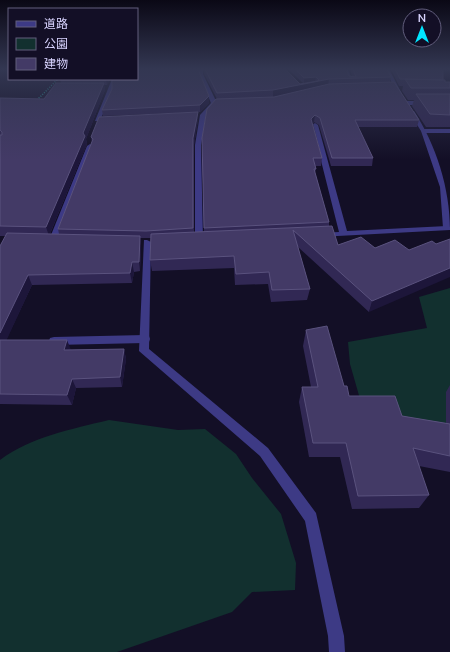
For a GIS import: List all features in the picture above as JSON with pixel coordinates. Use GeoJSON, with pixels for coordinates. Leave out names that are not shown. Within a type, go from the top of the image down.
{"type":"FeatureCollection","features":[{"type":"Feature","properties":{"kind":"street"},"geometry":{"type":"LineString","coordinates":[[94,127],[107,99]]}},
{"type":"Feature","properties":{"kind":"street"},"geometry":{"type":"LineString","coordinates":[[314,235],[449,228],[444,187],[424,131],[403,99]]}},
{"type":"Feature","properties":{"kind":"street"},"geometry":{"type":"LineString","coordinates":[[199,240],[198,145],[203,115],[214,103],[221,102]]}},
{"type":"Feature","properties":{"kind":"street"},"geometry":{"type":"LineString","coordinates":[[406,103],[450,103]]}},
{"type":"Feature","properties":{"kind":"street"},"geometry":{"type":"LineString","coordinates":[[195,115],[203,115]]}},
{"type":"Feature","properties":{"kind":"street"},"geometry":{"type":"LineString","coordinates":[[97,120],[120,119]]}},
{"type":"Feature","properties":{"kind":"street"},"geometry":{"type":"LineString","coordinates":[[316,125],[344,234]]}},
{"type":"Feature","properties":{"kind":"street"},"geometry":{"type":"LineString","coordinates":[[424,131],[450,131]]}},
{"type":"Feature","properties":{"kind":"street"},"geometry":{"type":"LineString","coordinates":[[53,240],[90,146]]}},
{"type":"Feature","properties":{"kind":"street"},"geometry":{"type":"LineString","coordinates":[[147,241],[144,351],[264,452],[311,518],[336,636],[337,652]]}},
{"type":"Feature","properties":{"kind":"street"},"geometry":{"type":"LineString","coordinates":[[45,341],[144,339]]}},
{"type":"Feature","properties":{"kind":"path"},"geometry":{"type":"LineString","coordinates":[[35,103],[38,99]]}},
{"type":"Feature","properties":{"kind":"green space"},"geometry":{"type":"Polygon","coordinates":[[[450,288],[450,460],[364,413],[350,364],[348,342],[427,328],[419,297],[450,288]]]}},
{"type":"Feature","properties":{"kind":"green space"},"geometry":{"type":"Polygon","coordinates":[[[109,420],[178,430],[205,429],[236,454],[252,478],[281,514],[296,563],[295,590],[252,592],[232,612],[117,652],[0,652],[0,460],[25,445],[38,440],[109,420]]]}},
{"type":"Feature","properties":{"kind":"building"},"geometry":{"type":"Polygon","coordinates":[[[0,99],[97,99],[83,133],[85,136],[46,227],[0,226],[0,135],[2,135],[2,132],[0,130],[0,99]]]}},
{"type":"Feature","properties":{"kind":"building"},"geometry":{"type":"Polygon","coordinates":[[[107,99],[206,99],[200,105],[102,110],[107,99]]]}},
{"type":"Feature","properties":{"kind":"building"},"geometry":{"type":"Polygon","coordinates":[[[216,99],[405,99],[419,120],[355,120],[373,158],[332,158],[320,118],[315,115],[311,119],[322,158],[313,158],[316,169],[314,169],[329,222],[204,228],[202,138],[207,109],[216,99]]]}},
{"type":"Feature","properties":{"kind":"building"},"geometry":{"type":"Polygon","coordinates":[[[420,99],[450,99],[450,115],[430,114],[420,99]]]}},
{"type":"Feature","properties":{"kind":"building"},"geometry":{"type":"Polygon","coordinates":[[[198,112],[193,138],[193,228],[146,231],[58,229],[93,139],[91,137],[99,117],[198,112]]]}},
{"type":"Feature","properties":{"kind":"building"},"geometry":{"type":"Polygon","coordinates":[[[332,226],[338,245],[361,237],[375,248],[395,240],[409,250],[432,241],[436,244],[450,239],[450,268],[372,301],[293,230],[310,289],[272,290],[269,272],[236,274],[234,256],[150,260],[151,234],[332,226]]]}},
{"type":"Feature","properties":{"kind":"building"},"geometry":{"type":"Polygon","coordinates":[[[7,233],[140,236],[139,262],[132,262],[130,273],[28,275],[0,333],[0,246],[7,233]]]}},
{"type":"Feature","properties":{"kind":"building"},"geometry":{"type":"Polygon","coordinates":[[[327,326],[344,386],[347,386],[349,396],[395,396],[402,416],[450,424],[450,456],[413,448],[429,495],[358,496],[346,443],[313,443],[302,387],[318,387],[306,330],[327,326]]]}},
{"type":"Feature","properties":{"kind":"building"},"geometry":{"type":"Polygon","coordinates":[[[0,340],[67,340],[64,350],[124,349],[120,377],[72,379],[67,395],[0,394],[0,340]]]}}]}
